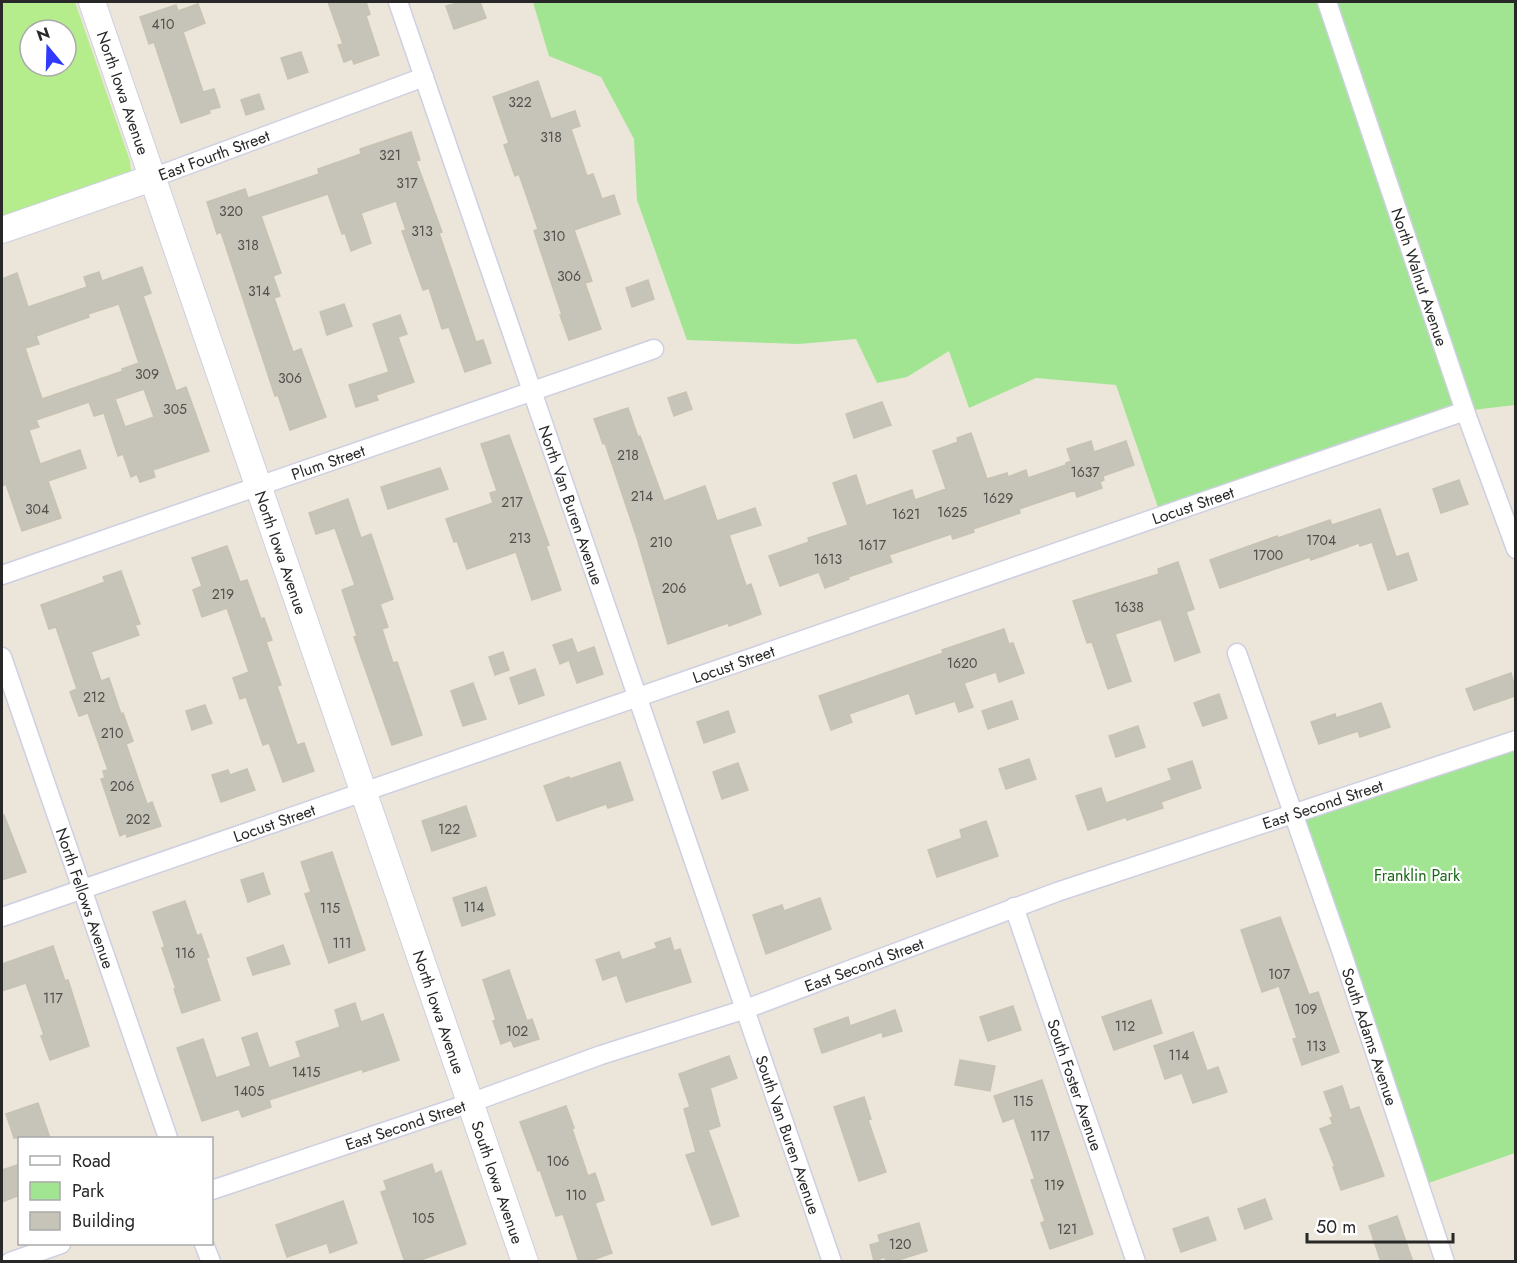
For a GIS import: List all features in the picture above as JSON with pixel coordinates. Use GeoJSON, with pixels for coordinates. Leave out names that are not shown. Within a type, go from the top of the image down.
{"type":"FeatureCollection","features":[{"type":"Feature","properties":{"kind":"main road","name":"North Iowa Avenue"},"geometry":{"type":"LineString","coordinates":[[92,2],[470,1103]]}},
{"type":"Feature","properties":{"kind":"main road","name":"East Fourth Street"},"geometry":{"type":"LineString","coordinates":[[2,230],[152,178]]}},
{"type":"Feature","properties":{"kind":"main road","name":"South Iowa Avenue"},"geometry":{"type":"LineString","coordinates":[[470,1103],[525,1262]]}},
{"type":"Feature","properties":{"kind":"street","name":"North Van Buren Avenue"},"geometry":{"type":"LineString","coordinates":[[398,2],[746,1009]]}},
{"type":"Feature","properties":{"kind":"street","name":"North Walnut Avenue"},"geometry":{"type":"LineString","coordinates":[[1327,2],[1465,411],[1515,549]]}},
{"type":"Feature","properties":{"kind":"street","name":"East Fourth Street"},"geometry":{"type":"LineString","coordinates":[[152,178],[424,77]]}},
{"type":"Feature","properties":{"kind":"street","name":"Plum Street"},"geometry":{"type":"LineString","coordinates":[[2,575],[654,349]]}},
{"type":"Feature","properties":{"kind":"street","name":"Locust Street"},"geometry":{"type":"LineString","coordinates":[[2,917],[1465,411]]}},
{"type":"Feature","properties":{"kind":"street","name":"South Adams Avenue"},"geometry":{"type":"LineString","coordinates":[[1237,653],[1445,1262]]}},
{"type":"Feature","properties":{"kind":"street","name":"North Fellows Avenue"},"geometry":{"type":"LineString","coordinates":[[2,657],[168,1137]]}},
{"type":"Feature","properties":{"kind":"street","name":"East Second Street"},"geometry":{"type":"LineString","coordinates":[[213,1190],[470,1103],[601,1055],[746,1009],[1014,907],[1515,740]]}},
{"type":"Feature","properties":{"kind":"street","name":"South Foster Avenue"},"geometry":{"type":"LineString","coordinates":[[1014,907],[1136,1262]]}},
{"type":"Feature","properties":{"kind":"street","name":"South Van Buren Avenue"},"geometry":{"type":"LineString","coordinates":[[746,1009],[832,1262]]}},
{"type":"Feature","properties":{"kind":"street"},"geometry":{"type":"LineString","coordinates":[[10,1262],[58,1245]]}},
{"type":"Feature","properties":{"kind":"street"},"geometry":{"type":"LineString","coordinates":[[204,1245],[211,1262]]}},
{"type":"Feature","properties":{"kind":"green space"},"geometry":{"type":"Polygon","coordinates":[[[2,2],[75,2],[130,161],[131,171],[123,180],[2,221],[2,2]]]}},
{"type":"Feature","properties":{"kind":"green space"},"geometry":{"type":"Polygon","coordinates":[[[533,2],[1515,2],[1515,405],[1464,411],[1161,516],[1116,385],[1036,378],[969,408],[949,351],[907,377],[877,383],[856,339],[799,344],[687,340],[637,200],[634,139],[601,77],[549,56],[533,2]]]}},
{"type":"Feature","properties":{"kind":"green space","name":"Franklin Park"},"geometry":{"type":"Polygon","coordinates":[[[1515,740],[1515,1153],[1420,1186],[1293,813],[1515,740]]]}},
{"type":"Feature","properties":{"kind":"building"},"geometry":{"type":"Polygon","coordinates":[[[328,2],[366,2],[370,14],[366,16],[379,55],[354,64],[352,59],[344,62],[338,45],[343,44],[328,2]]]}},
{"type":"Feature","properties":{"kind":"building"},"geometry":{"type":"Polygon","coordinates":[[[461,2],[480,2],[486,18],[454,29],[446,6],[461,2]]]}},
{"type":"Feature","properties":{"kind":"building"},"geometry":{"type":"Polygon","coordinates":[[[198,4],[205,23],[183,32],[203,92],[214,89],[220,107],[181,123],[154,42],[149,44],[140,17],[176,5],[178,11],[198,4]]]}},
{"type":"Feature","properties":{"kind":"building"},"geometry":{"type":"Polygon","coordinates":[[[301,52],[308,72],[288,79],[281,58],[301,52]]]}},
{"type":"Feature","properties":{"kind":"building"},"geometry":{"type":"Polygon","coordinates":[[[538,81],[551,119],[575,111],[580,126],[571,129],[587,176],[593,174],[602,199],[614,195],[620,214],[574,230],[592,281],[585,283],[601,329],[569,340],[534,231],[538,229],[519,174],[515,176],[504,145],[509,143],[493,97],[538,81]]]}},
{"type":"Feature","properties":{"kind":"building"},"geometry":{"type":"Polygon","coordinates":[[[259,94],[264,109],[246,115],[241,100],[259,94]]]}},
{"type":"Feature","properties":{"kind":"building"},"geometry":{"type":"Polygon","coordinates":[[[411,132],[420,160],[416,161],[442,232],[439,233],[476,342],[483,340],[491,363],[465,372],[449,327],[442,329],[429,288],[423,290],[402,231],[406,230],[396,201],[361,213],[371,243],[351,251],[345,233],[342,234],[328,194],[261,216],[281,273],[273,276],[280,296],[274,298],[293,352],[301,349],[326,417],[290,430],[278,395],[275,396],[221,232],[217,234],[207,202],[245,189],[248,198],[319,174],[318,169],[361,154],[360,149],[411,132]]]}},
{"type":"Feature","properties":{"kind":"building"},"geometry":{"type":"Polygon","coordinates":[[[142,267],[151,293],[143,296],[176,391],[186,387],[209,451],[153,470],[155,477],[140,482],[137,474],[131,477],[123,454],[118,456],[104,413],[94,416],[89,402],[36,420],[39,427],[29,430],[40,464],[80,450],[86,468],[48,481],[61,518],[22,531],[6,484],[2,486],[2,279],[17,273],[28,307],[87,287],[84,277],[99,272],[102,281],[142,267]],[[119,304],[88,314],[89,317],[36,336],[39,344],[25,348],[42,399],[123,371],[122,369],[139,363],[119,304]],[[144,389],[115,399],[125,427],[154,417],[144,389]]]}},
{"type":"Feature","properties":{"kind":"building"},"geometry":{"type":"Polygon","coordinates":[[[648,280],[654,299],[632,307],[626,288],[648,280]]]}},
{"type":"Feature","properties":{"kind":"building"},"geometry":{"type":"Polygon","coordinates":[[[344,304],[352,326],[327,335],[320,312],[344,304]]]}},
{"type":"Feature","properties":{"kind":"building"},"geometry":{"type":"Polygon","coordinates":[[[400,315],[407,334],[398,337],[414,382],[376,395],[378,400],[356,407],[349,385],[389,372],[373,324],[400,315]]]}},
{"type":"Feature","properties":{"kind":"building"},"geometry":{"type":"Polygon","coordinates":[[[686,392],[692,409],[674,416],[668,398],[686,392]]]}},
{"type":"Feature","properties":{"kind":"building"},"geometry":{"type":"Polygon","coordinates":[[[882,402],[891,425],[854,438],[846,414],[882,402]]]}},
{"type":"Feature","properties":{"kind":"building"},"geometry":{"type":"Polygon","coordinates":[[[628,408],[664,501],[705,486],[717,521],[755,508],[761,525],[729,535],[746,586],[751,584],[761,614],[668,644],[637,538],[605,443],[603,444],[594,419],[628,408]]]}},
{"type":"Feature","properties":{"kind":"building"},"geometry":{"type":"Polygon","coordinates":[[[971,433],[987,479],[1007,473],[1008,477],[1026,470],[1028,478],[1066,465],[1071,461],[1067,449],[1091,441],[1094,452],[1126,441],[1134,465],[1103,476],[1104,480],[1100,482],[1102,488],[1077,497],[1075,490],[1019,509],[1020,513],[973,529],[974,532],[953,539],[951,534],[889,555],[892,562],[848,577],[849,579],[825,588],[819,572],[780,586],[769,556],[809,542],[808,538],[848,525],[833,483],[856,475],[866,506],[912,490],[915,500],[946,489],[933,451],[958,442],[957,438],[971,433]]]}},
{"type":"Feature","properties":{"kind":"building"},"geometry":{"type":"Polygon","coordinates":[[[509,435],[549,545],[546,546],[561,590],[532,600],[516,552],[467,569],[446,519],[493,503],[490,493],[497,491],[481,444],[509,435]]]}},
{"type":"Feature","properties":{"kind":"building"},"geometry":{"type":"Polygon","coordinates":[[[440,468],[448,489],[388,509],[381,487],[440,468]]]}},
{"type":"Feature","properties":{"kind":"building"},"geometry":{"type":"Polygon","coordinates":[[[1459,480],[1468,504],[1441,513],[1433,489],[1459,480]]]}},
{"type":"Feature","properties":{"kind":"building"},"geometry":{"type":"Polygon","coordinates":[[[348,499],[361,538],[371,534],[393,599],[380,604],[388,627],[382,629],[393,663],[397,662],[422,735],[392,745],[354,637],[357,636],[342,590],[355,585],[335,528],[316,534],[309,513],[348,499]]]}},
{"type":"Feature","properties":{"kind":"building"},"geometry":{"type":"Polygon","coordinates":[[[1380,509],[1396,557],[1408,553],[1417,580],[1388,590],[1372,542],[1360,546],[1359,543],[1311,560],[1310,557],[1220,588],[1210,560],[1330,520],[1332,525],[1380,509]]]}},
{"type":"Feature","properties":{"kind":"building"},"geometry":{"type":"Polygon","coordinates":[[[227,546],[240,582],[247,580],[261,619],[264,618],[272,640],[266,642],[281,685],[277,686],[297,745],[304,743],[314,771],[283,782],[269,743],[263,745],[246,697],[240,699],[233,678],[249,672],[227,608],[202,617],[193,590],[202,586],[192,558],[227,546]]]}},
{"type":"Feature","properties":{"kind":"building"},"geometry":{"type":"Polygon","coordinates":[[[1178,562],[1194,609],[1186,612],[1200,652],[1175,661],[1161,619],[1115,634],[1131,681],[1108,689],[1092,642],[1087,643],[1073,601],[1159,574],[1158,569],[1178,562]]]}},
{"type":"Feature","properties":{"kind":"building"},"geometry":{"type":"Polygon","coordinates":[[[121,571],[140,624],[135,625],[139,635],[91,652],[101,681],[109,678],[133,741],[126,744],[147,804],[152,802],[161,826],[127,837],[126,833],[120,836],[101,779],[105,778],[103,771],[108,770],[88,713],[79,716],[70,692],[77,689],[56,627],[49,629],[41,605],[105,582],[103,577],[121,571]]]}},
{"type":"Feature","properties":{"kind":"building"},"geometry":{"type":"Polygon","coordinates":[[[1004,629],[1009,644],[1013,643],[1024,673],[999,682],[996,672],[964,683],[973,707],[959,712],[955,701],[916,714],[909,693],[849,714],[852,722],[831,730],[819,696],[1004,629]]]}},
{"type":"Feature","properties":{"kind":"building"},"geometry":{"type":"Polygon","coordinates":[[[572,639],[577,653],[594,647],[603,674],[577,683],[569,660],[560,664],[553,645],[572,639]]]}},
{"type":"Feature","properties":{"kind":"building"},"geometry":{"type":"Polygon","coordinates":[[[503,652],[509,670],[495,675],[489,657],[503,652]]]}},
{"type":"Feature","properties":{"kind":"building"},"geometry":{"type":"Polygon","coordinates":[[[535,669],[544,695],[519,704],[510,678],[535,669]]]}},
{"type":"Feature","properties":{"kind":"building"},"geometry":{"type":"Polygon","coordinates":[[[1511,673],[1515,696],[1474,710],[1466,689],[1511,673]]]}},
{"type":"Feature","properties":{"kind":"building"},"geometry":{"type":"Polygon","coordinates":[[[473,683],[486,719],[463,726],[451,691],[473,683]]]}},
{"type":"Feature","properties":{"kind":"building"},"geometry":{"type":"Polygon","coordinates":[[[1219,694],[1227,718],[1203,726],[1194,703],[1219,694]]]}},
{"type":"Feature","properties":{"kind":"building"},"geometry":{"type":"Polygon","coordinates":[[[1012,701],[1018,719],[988,729],[982,711],[1012,701]]]}},
{"type":"Feature","properties":{"kind":"building"},"geometry":{"type":"Polygon","coordinates":[[[1381,703],[1390,727],[1360,737],[1358,731],[1319,744],[1311,722],[1335,714],[1336,718],[1381,703]]]}},
{"type":"Feature","properties":{"kind":"building"},"geometry":{"type":"Polygon","coordinates":[[[205,705],[212,723],[192,730],[186,711],[205,705]]]}},
{"type":"Feature","properties":{"kind":"building"},"geometry":{"type":"Polygon","coordinates":[[[728,711],[735,732],[704,743],[697,722],[728,711]]]}},
{"type":"Feature","properties":{"kind":"building"},"geometry":{"type":"Polygon","coordinates":[[[1138,726],[1145,747],[1116,757],[1109,736],[1138,726]]]}},
{"type":"Feature","properties":{"kind":"building"},"geometry":{"type":"Polygon","coordinates":[[[1029,759],[1036,779],[1006,789],[999,769],[1029,759]]]}},
{"type":"Feature","properties":{"kind":"building"},"geometry":{"type":"Polygon","coordinates":[[[1192,761],[1201,788],[1161,802],[1163,808],[1088,830],[1076,796],[1101,788],[1106,803],[1172,780],[1168,769],[1192,761]]]}},
{"type":"Feature","properties":{"kind":"building"},"geometry":{"type":"Polygon","coordinates":[[[620,762],[633,800],[608,808],[606,804],[557,821],[544,786],[620,762]]]}},
{"type":"Feature","properties":{"kind":"building"},"geometry":{"type":"Polygon","coordinates":[[[738,763],[748,790],[722,799],[713,772],[738,763]]]}},
{"type":"Feature","properties":{"kind":"building"},"geometry":{"type":"Polygon","coordinates":[[[247,769],[255,790],[221,802],[212,775],[228,770],[230,775],[247,769]]]}},
{"type":"Feature","properties":{"kind":"building"},"geometry":{"type":"Polygon","coordinates":[[[466,806],[476,836],[432,851],[422,821],[466,806]]]}},
{"type":"Feature","properties":{"kind":"building"},"geometry":{"type":"Polygon","coordinates":[[[2,815],[4,815],[26,872],[2,880],[2,815]]]}},
{"type":"Feature","properties":{"kind":"building"},"geometry":{"type":"Polygon","coordinates":[[[986,821],[998,856],[937,877],[928,850],[962,838],[960,830],[986,821]]]}},
{"type":"Feature","properties":{"kind":"building"},"geometry":{"type":"Polygon","coordinates":[[[332,852],[365,950],[329,963],[305,894],[311,892],[301,862],[332,852]]]}},
{"type":"Feature","properties":{"kind":"building"},"geometry":{"type":"Polygon","coordinates":[[[263,873],[270,894],[248,902],[241,880],[263,873]]]}},
{"type":"Feature","properties":{"kind":"building"},"geometry":{"type":"Polygon","coordinates":[[[486,887],[495,915],[462,926],[453,898],[486,887]]]}},
{"type":"Feature","properties":{"kind":"building"},"geometry":{"type":"Polygon","coordinates":[[[820,898],[831,929],[766,954],[753,915],[782,905],[784,911],[820,898]]]}},
{"type":"Feature","properties":{"kind":"building"},"geometry":{"type":"Polygon","coordinates":[[[185,901],[197,936],[201,934],[209,957],[206,958],[220,1000],[182,1013],[162,948],[165,947],[153,912],[185,901]]]}},
{"type":"Feature","properties":{"kind":"building"},"geometry":{"type":"Polygon","coordinates":[[[1280,917],[1309,995],[1318,992],[1339,1052],[1302,1065],[1293,1039],[1297,1038],[1279,986],[1262,992],[1241,930],[1280,917]]]}},
{"type":"Feature","properties":{"kind":"building"},"geometry":{"type":"Polygon","coordinates":[[[670,938],[674,951],[680,949],[691,982],[626,1002],[617,975],[603,980],[596,960],[619,952],[622,960],[657,948],[655,943],[670,938]]]}},
{"type":"Feature","properties":{"kind":"building"},"geometry":{"type":"Polygon","coordinates":[[[283,945],[290,964],[253,975],[247,958],[283,945]]]}},
{"type":"Feature","properties":{"kind":"building"},"geometry":{"type":"Polygon","coordinates":[[[53,946],[65,981],[68,980],[89,1046],[50,1060],[26,983],[2,991],[2,964],[53,946]]]}},
{"type":"Feature","properties":{"kind":"building"},"geometry":{"type":"Polygon","coordinates":[[[509,970],[527,1021],[532,1019],[539,1039],[514,1047],[511,1040],[501,1044],[483,980],[509,970]]]}},
{"type":"Feature","properties":{"kind":"building"},"geometry":{"type":"Polygon","coordinates":[[[1151,1000],[1162,1033],[1114,1050],[1102,1017],[1151,1000]]]}},
{"type":"Feature","properties":{"kind":"building"},"geometry":{"type":"Polygon","coordinates":[[[355,1003],[361,1022],[383,1014],[399,1060],[363,1072],[362,1069],[269,1100],[271,1107],[242,1117],[239,1109],[202,1121],[177,1048],[203,1039],[216,1078],[251,1066],[242,1038],[257,1033],[269,1068],[301,1057],[296,1042],[340,1027],[335,1010],[355,1003]]]}},
{"type":"Feature","properties":{"kind":"building"},"geometry":{"type":"Polygon","coordinates":[[[1013,1006],[1021,1030],[988,1041],[980,1017],[1013,1006]]]}},
{"type":"Feature","properties":{"kind":"building"},"geometry":{"type":"Polygon","coordinates":[[[895,1010],[902,1031],[883,1037],[882,1032],[822,1053],[814,1029],[848,1017],[850,1026],[895,1010]]]}},
{"type":"Feature","properties":{"kind":"building"},"geometry":{"type":"Polygon","coordinates":[[[1193,1032],[1207,1071],[1218,1067],[1227,1092],[1193,1103],[1182,1073],[1165,1079],[1154,1046],[1193,1032]]]}},
{"type":"Feature","properties":{"kind":"building"},"geometry":{"type":"Polygon","coordinates":[[[729,1056],[737,1078],[710,1088],[720,1126],[708,1130],[739,1216],[712,1225],[686,1155],[696,1152],[684,1109],[690,1107],[679,1074],[729,1056]]]}},
{"type":"Feature","properties":{"kind":"building"},"geometry":{"type":"Polygon","coordinates":[[[960,1060],[995,1066],[990,1091],[955,1085],[960,1060]]]}},
{"type":"Feature","properties":{"kind":"building"},"geometry":{"type":"Polygon","coordinates":[[[1042,1080],[1093,1234],[1050,1249],[1041,1223],[1045,1221],[1031,1180],[1035,1179],[1014,1118],[1003,1122],[994,1096],[1042,1080]]]}},
{"type":"Feature","properties":{"kind":"building"},"geometry":{"type":"Polygon","coordinates":[[[1342,1086],[1350,1110],[1359,1107],[1384,1176],[1341,1190],[1333,1167],[1335,1167],[1320,1129],[1333,1124],[1330,1118],[1333,1117],[1324,1092],[1342,1086]]]}},
{"type":"Feature","properties":{"kind":"building"},"geometry":{"type":"Polygon","coordinates":[[[864,1097],[871,1119],[868,1120],[886,1172],[859,1181],[834,1107],[864,1097]]]}},
{"type":"Feature","properties":{"kind":"building"},"geometry":{"type":"Polygon","coordinates":[[[38,1103],[50,1137],[14,1138],[6,1114],[38,1103]]]}},
{"type":"Feature","properties":{"kind":"building"},"geometry":{"type":"Polygon","coordinates":[[[566,1106],[588,1176],[595,1173],[604,1200],[595,1203],[612,1253],[587,1262],[579,1262],[563,1214],[556,1216],[520,1122],[566,1106]]]}},
{"type":"Feature","properties":{"kind":"building"},"geometry":{"type":"Polygon","coordinates":[[[432,1164],[435,1174],[441,1171],[466,1244],[415,1262],[405,1262],[381,1192],[387,1190],[384,1181],[432,1164]]]}},
{"type":"Feature","properties":{"kind":"building"},"geometry":{"type":"Polygon","coordinates":[[[18,1165],[18,1196],[2,1202],[2,1170],[18,1165]]]}},
{"type":"Feature","properties":{"kind":"building"},"geometry":{"type":"Polygon","coordinates":[[[1265,1199],[1272,1219],[1245,1229],[1238,1209],[1265,1199]]]}},
{"type":"Feature","properties":{"kind":"building"},"geometry":{"type":"Polygon","coordinates":[[[343,1201],[357,1243],[330,1253],[327,1243],[287,1257],[276,1225],[343,1201]]]}},
{"type":"Feature","properties":{"kind":"building"},"geometry":{"type":"Polygon","coordinates":[[[1397,1216],[1413,1262],[1381,1262],[1369,1226],[1397,1216]]]}},
{"type":"Feature","properties":{"kind":"building"},"geometry":{"type":"Polygon","coordinates":[[[1208,1217],[1216,1240],[1181,1252],[1173,1229],[1208,1217]]]}},
{"type":"Feature","properties":{"kind":"building"},"geometry":{"type":"Polygon","coordinates":[[[919,1223],[927,1251],[892,1262],[886,1262],[885,1257],[874,1261],[870,1245],[880,1242],[878,1235],[919,1223]]]}}]}
